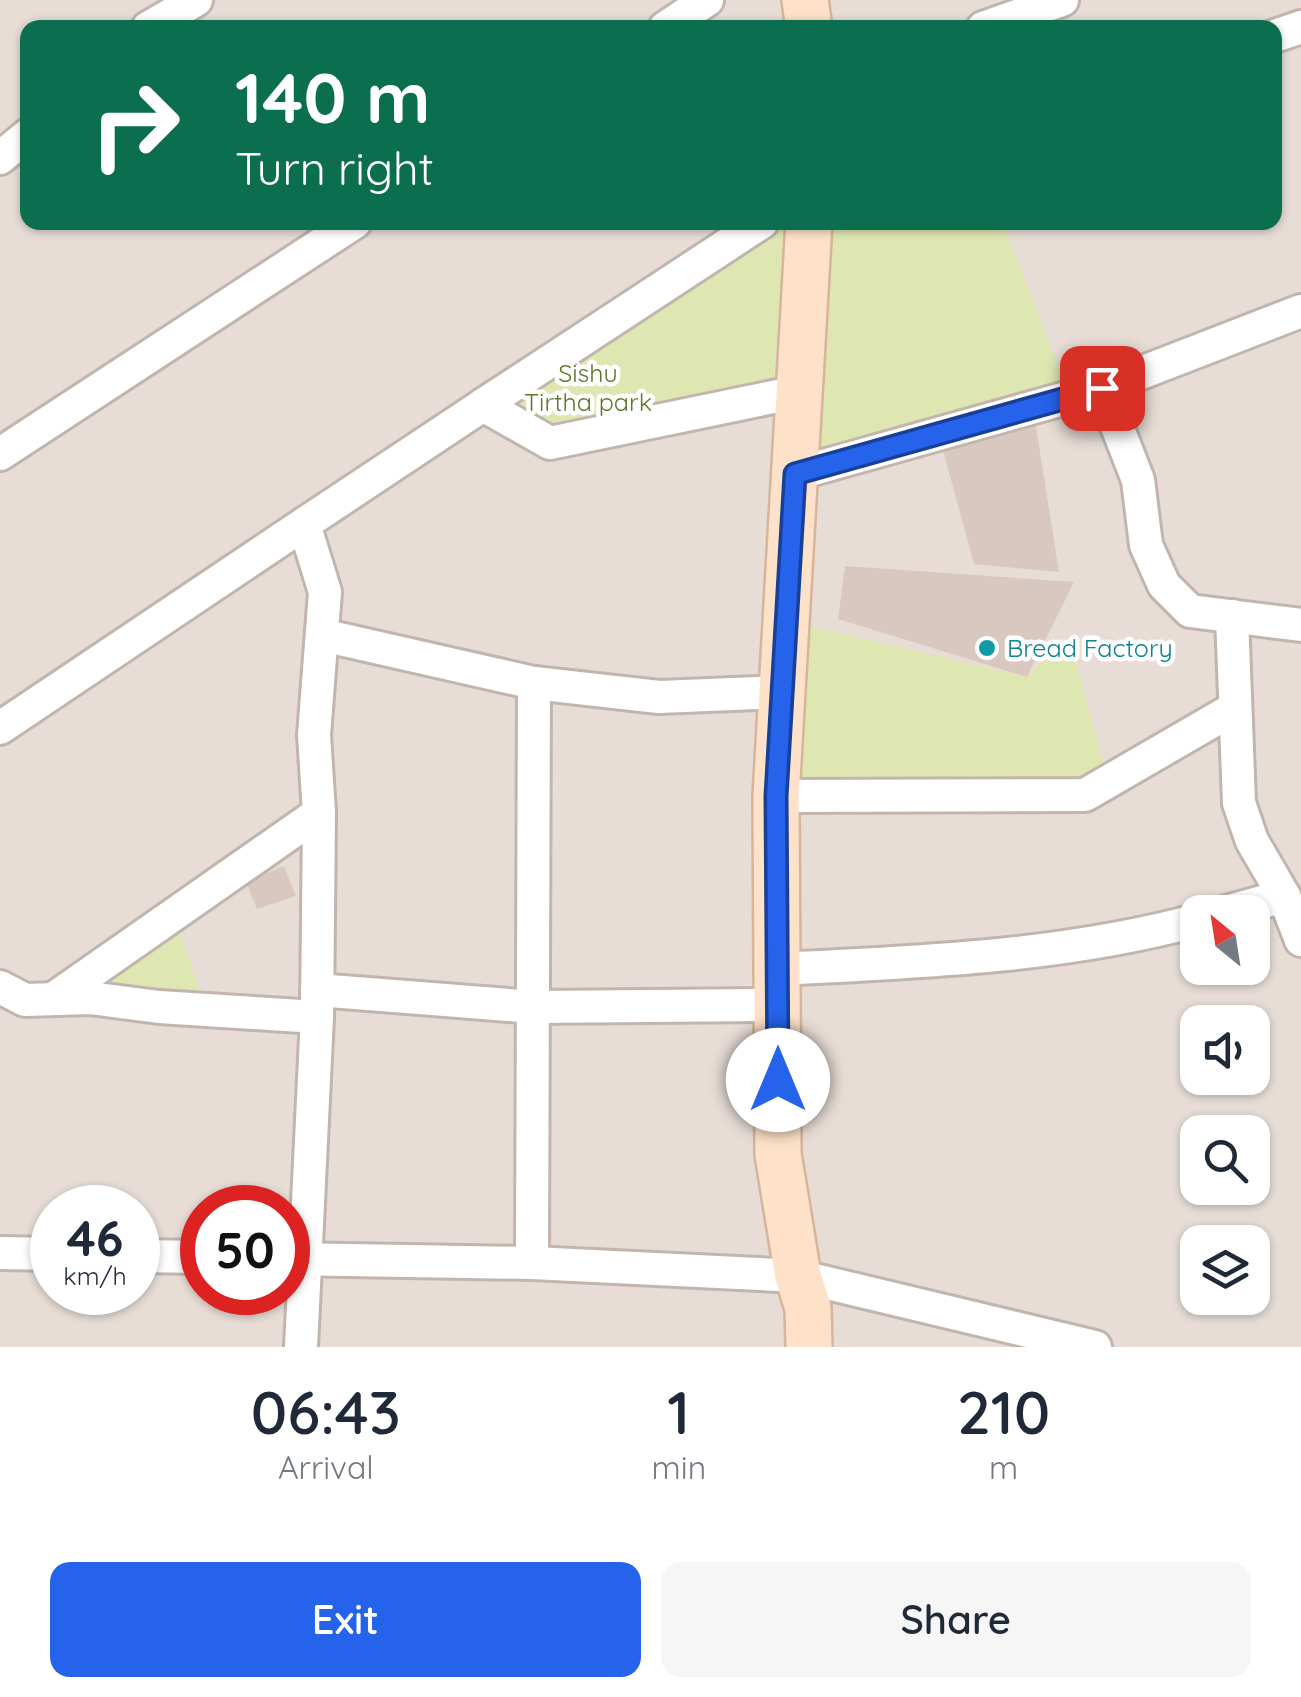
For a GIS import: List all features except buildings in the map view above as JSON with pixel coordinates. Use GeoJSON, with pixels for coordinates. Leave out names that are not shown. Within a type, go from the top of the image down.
{"type":"FeatureCollection","features":[{"type":"Feature","properties":{"kind":"main road"},"geometry":{"type":"LineString","coordinates":[[808,230],[776,796],[778,1154],[798,1276],[808,1308],[809,1347]]}},
{"type":"Feature","properties":{"kind":"street"},"geometry":{"type":"LineString","coordinates":[[162,20],[196,0]]}},
{"type":"Feature","properties":{"kind":"street"},"geometry":{"type":"LineString","coordinates":[[676,20],[707,0]]}},
{"type":"Feature","properties":{"kind":"street"},"geometry":{"type":"LineString","coordinates":[[1006,20],[1062,0]]}},
{"type":"Feature","properties":{"kind":"street"},"geometry":{"type":"LineString","coordinates":[[0,158],[20,142]]}},
{"type":"Feature","properties":{"kind":"street"},"geometry":{"type":"LineString","coordinates":[[0,454],[343,230]]}},
{"type":"Feature","properties":{"kind":"street"},"geometry":{"type":"LineString","coordinates":[[0,728],[750,230]]}},
{"type":"Feature","properties":{"kind":"street"},"geometry":{"type":"LineString","coordinates":[[795,474],[1102,388],[1301,311]]}},
{"type":"Feature","properties":{"kind":"street"},"geometry":{"type":"LineString","coordinates":[[1102,388],[1138,480],[1153,566],[1190,611],[1301,625]]}},
{"type":"Feature","properties":{"kind":"street"},"geometry":{"type":"LineString","coordinates":[[484,405],[550,443],[797,392]]}},
{"type":"Feature","properties":{"kind":"street"},"geometry":{"type":"LineString","coordinates":[[302,1185],[317,1003],[319,814],[314,735],[325,592],[304,524]]}},
{"type":"Feature","properties":{"kind":"street"},"geometry":{"type":"LineString","coordinates":[[1232,616],[1239,803],[1252,841],[1284,896],[1301,940]]}},
{"type":"Feature","properties":{"kind":"street"},"geometry":{"type":"LineString","coordinates":[[322,635],[534,683],[659,697],[783,692]]}},
{"type":"Feature","properties":{"kind":"street"},"geometry":{"type":"LineString","coordinates":[[532,1264],[534,683]]}},
{"type":"Feature","properties":{"kind":"street"},"geometry":{"type":"LineString","coordinates":[[776,796],[1084,795],[1235,708]]}},
{"type":"Feature","properties":{"kind":"street"},"geometry":{"type":"LineString","coordinates":[[53,999],[319,814]]}},
{"type":"Feature","properties":{"kind":"street"},"geometry":{"type":"LineString","coordinates":[[1270,900],[1284,896]]}},
{"type":"Feature","properties":{"kind":"street"},"geometry":{"type":"LineString","coordinates":[[0,987],[25,1000],[534,1006],[778,987],[1180,923]]}},
{"type":"Feature","properties":{"kind":"street"},"geometry":{"type":"LineString","coordinates":[[0,1253],[30,1254]]}},
{"type":"Feature","properties":{"kind":"street"},"geometry":{"type":"LineString","coordinates":[[310,1259],[798,1276],[1017,1338],[1096,1347]]}},
{"type":"Feature","properties":{"kind":"street"},"geometry":{"type":"LineString","coordinates":[[299,1315],[300,1347]]}},
{"type":"Feature","properties":{"kind":"shaded area"},"geometry":{"type":"Polygon","coordinates":[[[0,0],[1301,0],[1301,1347],[0,1347],[0,0]]]}},
{"type":"Feature","properties":{"kind":"green space","name":"Sishu Tirtha park"},"geometry":{"type":"Polygon","coordinates":[[[766,230],[1006,230],[1066,386],[795,474],[800,379],[555,435],[499,407],[766,230]]]}},
{"type":"Feature","properties":{"kind":"green space"},"geometry":{"type":"Polygon","coordinates":[[[788,621],[1027,677],[1049,655],[1074,654],[1108,781],[776,796],[788,621]]]}},
{"type":"Feature","properties":{"kind":"green space"},"geometry":{"type":"Polygon","coordinates":[[[179,932],[201,993],[132,994],[110,977],[179,932]]]}},
{"type":"Feature","properties":{"kind":"place","name":"Bread Factory"},"geometry":{"type":"Point","coordinates":[987,648]}},
{"type":"Feature","properties":{"kind":"route"},"geometry":{"type":"LineString","coordinates":[[778,1080],[776,796],[795,474],[1102,388]]}}]}
